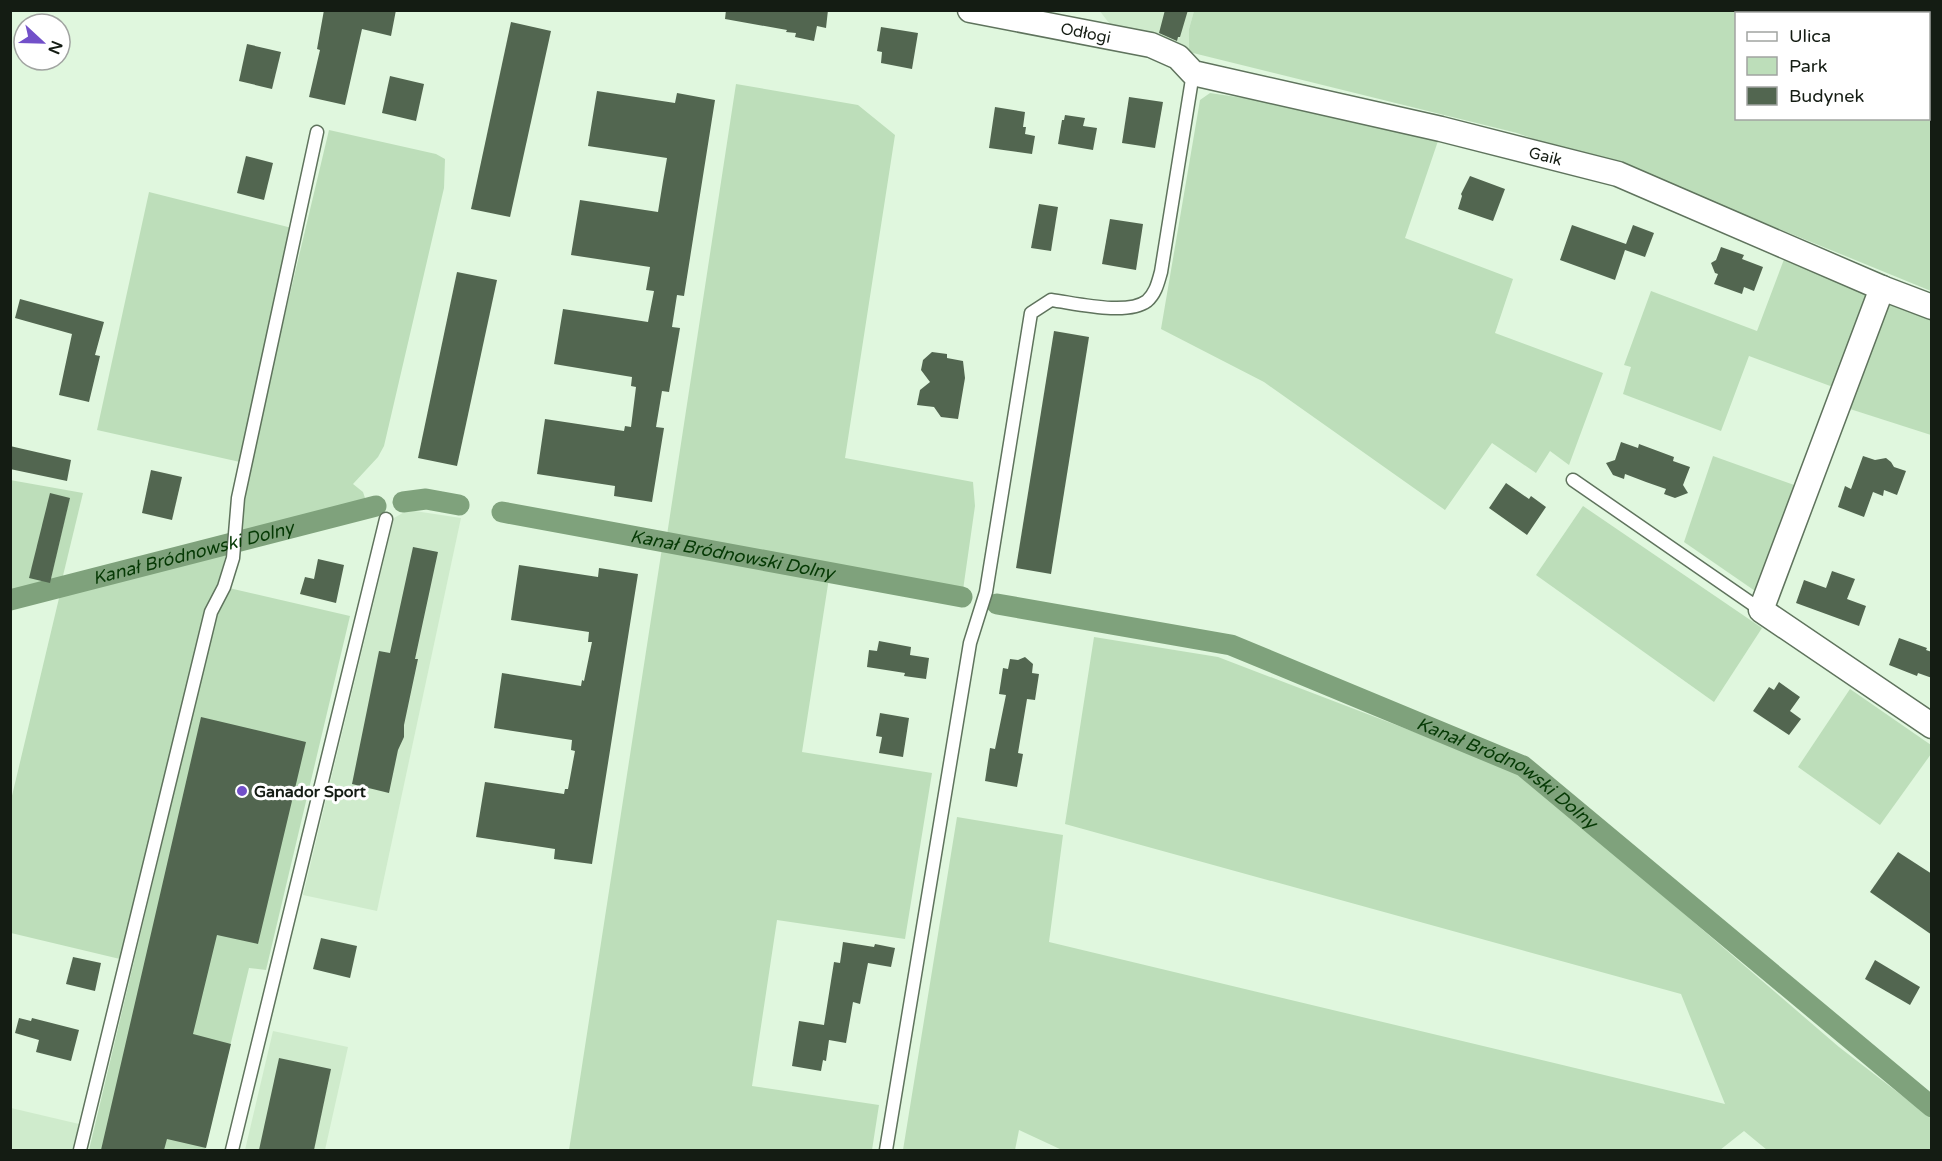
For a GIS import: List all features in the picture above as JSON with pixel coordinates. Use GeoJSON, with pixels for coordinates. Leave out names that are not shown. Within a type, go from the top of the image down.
{"type":"FeatureCollection","features":[{"type":"Feature","properties":{"kind":"street","name":"Odłogi"},"geometry":{"type":"LineString","coordinates":[[970,10],[1151,45],[1178,57],[1193,73]]}},
{"type":"Feature","properties":{"kind":"street","name":"Gaik"},"geometry":{"type":"LineString","coordinates":[[1193,73],[1441,129],[1618,174],[1882,288],[1932,307]]}},
{"type":"Feature","properties":{"kind":"street"},"geometry":{"type":"LineString","coordinates":[[1882,288],[1761,610],[1932,726]]}},
{"type":"Feature","properties":{"kind":"lane"},"geometry":{"type":"LineString","coordinates":[[886,1150],[970,643],[986,592],[1031,313],[1051,300],[1120,309],[1146,302],[1156,289],[1193,73]]}},
{"type":"Feature","properties":{"kind":"lane"},"geometry":{"type":"LineString","coordinates":[[80,1150],[211,612],[224,587],[232,558],[238,498],[317,132]]}},
{"type":"Feature","properties":{"kind":"lane"},"geometry":{"type":"LineString","coordinates":[[1573,480],[1761,610]]}},
{"type":"Feature","properties":{"kind":"lane"},"geometry":{"type":"LineString","coordinates":[[232,1150],[386,519]]}},
{"type":"Feature","properties":{"kind":"shaded area"},"geometry":{"type":"Polygon","coordinates":[[[1099,10],[1194,11],[1189,29],[1189,52],[1116,32],[1099,10]]]}},
{"type":"Feature","properties":{"kind":"shaded area"},"geometry":{"type":"Polygon","coordinates":[[[408,510],[461,518],[377,911],[303,895],[394,518],[408,510]]]}},
{"type":"Feature","properties":{"kind":"shaded area"},"geometry":{"type":"Polygon","coordinates":[[[273,1031],[348,1047],[325,1150],[245,1150],[273,1031]]]}},
{"type":"Feature","properties":{"kind":"shaded area"},"geometry":{"type":"Polygon","coordinates":[[[11,1108],[79,1124],[73,1150],[11,1150],[11,1108]]]}},
{"type":"Feature","properties":{"kind":"green space"},"geometry":{"type":"Polygon","coordinates":[[[1194,11],[1931,11],[1931,291],[1711,201],[1517,133],[1189,52],[1189,29],[1194,11]]]}},
{"type":"Feature","properties":{"kind":"green space"},"geometry":{"type":"Polygon","coordinates":[[[736,84],[858,105],[895,135],[845,458],[973,482],[975,506],[963,590],[830,563],[667,535],[736,84]]]}},
{"type":"Feature","properties":{"kind":"green space"},"geometry":{"type":"Polygon","coordinates":[[[1210,93],[1290,105],[1439,138],[1405,238],[1513,279],[1495,333],[1603,373],[1569,465],[1550,451],[1536,473],[1492,443],[1445,510],[1264,382],[1161,329],[1200,100],[1210,93]]]}},
{"type":"Feature","properties":{"kind":"green space"},"geometry":{"type":"Polygon","coordinates":[[[329,130],[436,154],[445,159],[444,188],[384,446],[378,457],[353,484],[363,492],[366,501],[240,534],[243,491],[329,130]]]}},
{"type":"Feature","properties":{"kind":"green space"},"geometry":{"type":"Polygon","coordinates":[[[149,192],[292,228],[240,462],[97,430],[149,192]]]}},
{"type":"Feature","properties":{"kind":"green space"},"geometry":{"type":"Polygon","coordinates":[[[1786,254],[1869,291],[1833,387],[1749,356],[1721,431],[1623,394],[1631,367],[1624,365],[1651,291],[1757,331],[1786,254]]]}},
{"type":"Feature","properties":{"kind":"green space"},"geometry":{"type":"Polygon","coordinates":[[[1891,300],[1931,317],[1931,435],[1850,409],[1891,300]]]}},
{"type":"Feature","properties":{"kind":"green space"},"geometry":{"type":"Polygon","coordinates":[[[1713,456],[1797,486],[1758,593],[1684,542],[1713,456]]]}},
{"type":"Feature","properties":{"kind":"green space"},"geometry":{"type":"Polygon","coordinates":[[[10,480],[83,493],[61,584],[11,596],[10,480]]]}},
{"type":"Feature","properties":{"kind":"green space"},"geometry":{"type":"Polygon","coordinates":[[[1583,506],[1762,628],[1714,702],[1536,575],[1583,506]]]}},
{"type":"Feature","properties":{"kind":"green space"},"geometry":{"type":"Polygon","coordinates":[[[662,548],[829,578],[802,752],[932,773],[905,939],[777,920],[752,1086],[879,1105],[872,1150],[569,1150],[662,548]]]}},
{"type":"Feature","properties":{"kind":"green space"},"geometry":{"type":"Polygon","coordinates":[[[226,554],[196,646],[120,959],[11,933],[11,800],[60,594],[226,554]]]}},
{"type":"Feature","properties":{"kind":"green space","name":"Ganador Sport"},"geometry":{"type":"Polygon","coordinates":[[[229,588],[350,616],[266,970],[249,968],[205,1150],[89,1150],[217,613],[229,588]]]}},
{"type":"Feature","properties":{"kind":"green space"},"geometry":{"type":"Polygon","coordinates":[[[1094,637],[1218,657],[1519,772],[1839,1047],[1931,1118],[1931,1150],[1767,1150],[1744,1131],[1720,1150],[1062,1150],[1019,1130],[1015,1150],[903,1150],[957,817],[1063,835],[1049,942],[1725,1104],[1681,994],[1065,824],[1094,637]]]}},
{"type":"Feature","properties":{"kind":"green space"},"geometry":{"type":"Polygon","coordinates":[[[1850,689],[1931,745],[1931,754],[1880,825],[1798,767],[1850,689]]]}},
{"type":"Feature","properties":{"kind":"building"},"geometry":{"type":"Polygon","coordinates":[[[324,10],[396,10],[391,36],[362,29],[345,105],[309,97],[320,50],[317,49],[324,10]]]}},
{"type":"Feature","properties":{"kind":"building"},"geometry":{"type":"Polygon","coordinates":[[[726,10],[828,10],[826,28],[817,26],[814,41],[795,37],[796,33],[786,32],[787,30],[725,19],[726,10]]]}},
{"type":"Feature","properties":{"kind":"building"},"geometry":{"type":"Polygon","coordinates":[[[1165,10],[1188,10],[1177,41],[1159,33],[1165,10]]]}},
{"type":"Feature","properties":{"kind":"building"},"geometry":{"type":"Polygon","coordinates":[[[511,22],[551,31],[510,217],[471,209],[511,22]]]}},
{"type":"Feature","properties":{"kind":"building"},"geometry":{"type":"Polygon","coordinates":[[[881,27],[918,33],[912,69],[881,63],[882,52],[877,51],[881,27]]]}},
{"type":"Feature","properties":{"kind":"building"},"geometry":{"type":"Polygon","coordinates":[[[247,44],[281,52],[272,89],[239,81],[247,44]]]}},
{"type":"Feature","properties":{"kind":"building"},"geometry":{"type":"Polygon","coordinates":[[[390,76],[424,84],[416,121],[382,113],[390,76]]]}},
{"type":"Feature","properties":{"kind":"building"},"geometry":{"type":"Polygon","coordinates":[[[597,91],[675,103],[677,93],[715,100],[684,296],[677,295],[672,327],[680,328],[669,392],[662,391],[656,427],[664,428],[652,502],[614,496],[615,486],[537,474],[545,419],[624,431],[625,426],[631,427],[636,387],[631,386],[632,377],[554,364],[563,309],[648,322],[654,291],[646,290],[650,267],[571,255],[580,200],[658,212],[667,158],[588,146],[597,91]]]}},
{"type":"Feature","properties":{"kind":"building"},"geometry":{"type":"Polygon","coordinates":[[[1129,97],[1163,102],[1155,148],[1122,143],[1129,97]]]}},
{"type":"Feature","properties":{"kind":"building"},"geometry":{"type":"Polygon","coordinates":[[[995,107],[1025,112],[1023,127],[1026,127],[1025,134],[1035,136],[1032,154],[989,148],[995,107]]]}},
{"type":"Feature","properties":{"kind":"building"},"geometry":{"type":"Polygon","coordinates":[[[1065,115],[1085,118],[1083,126],[1097,128],[1093,150],[1058,144],[1065,115]]]}},
{"type":"Feature","properties":{"kind":"building"},"geometry":{"type":"Polygon","coordinates":[[[246,156],[273,163],[264,200],[237,193],[246,156]]]}},
{"type":"Feature","properties":{"kind":"building"},"geometry":{"type":"Polygon","coordinates":[[[1470,176],[1505,189],[1493,221],[1458,209],[1461,194],[1470,176]]]}},
{"type":"Feature","properties":{"kind":"building"},"geometry":{"type":"Polygon","coordinates":[[[1039,204],[1058,207],[1051,251],[1031,248],[1039,204]]]}},
{"type":"Feature","properties":{"kind":"building"},"geometry":{"type":"Polygon","coordinates":[[[1110,219],[1143,224],[1136,270],[1102,264],[1110,219]]]}},
{"type":"Feature","properties":{"kind":"building"},"geometry":{"type":"Polygon","coordinates":[[[1572,225],[1626,244],[1633,225],[1654,233],[1645,257],[1625,250],[1615,280],[1560,260],[1572,225]]]}},
{"type":"Feature","properties":{"kind":"building"},"geometry":{"type":"Polygon","coordinates":[[[1721,247],[1744,255],[1742,259],[1763,267],[1754,291],[1744,287],[1742,294],[1714,284],[1718,274],[1715,273],[1711,263],[1716,260],[1721,247]]]}},
{"type":"Feature","properties":{"kind":"building"},"geometry":{"type":"Polygon","coordinates":[[[457,272],[497,280],[457,466],[418,458],[457,272]]]}},
{"type":"Feature","properties":{"kind":"building"},"geometry":{"type":"Polygon","coordinates":[[[20,299],[104,322],[95,355],[100,356],[89,402],[59,395],[72,334],[15,318],[20,299]]]}},
{"type":"Feature","properties":{"kind":"building"},"geometry":{"type":"Polygon","coordinates":[[[1054,331],[1089,337],[1051,574],[1016,568],[1054,331]]]}},
{"type":"Feature","properties":{"kind":"building"},"geometry":{"type":"Polygon","coordinates":[[[932,352],[947,354],[947,358],[963,361],[965,378],[958,419],[941,417],[934,407],[917,405],[920,390],[930,382],[921,370],[923,360],[932,352]]]}},
{"type":"Feature","properties":{"kind":"building"},"geometry":{"type":"Polygon","coordinates":[[[1621,442],[1638,448],[1639,444],[1674,457],[1673,461],[1690,467],[1683,485],[1688,493],[1675,498],[1664,494],[1666,489],[1625,474],[1624,479],[1613,475],[1606,463],[1615,460],[1621,442]]]}},
{"type":"Feature","properties":{"kind":"building"},"geometry":{"type":"Polygon","coordinates":[[[10,446],[71,460],[67,481],[10,469],[10,446]]]}},
{"type":"Feature","properties":{"kind":"building"},"geometry":{"type":"Polygon","coordinates":[[[1863,456],[1875,460],[1886,458],[1894,467],[1906,471],[1897,495],[1884,490],[1883,496],[1873,492],[1864,517],[1838,507],[1845,486],[1851,489],[1863,456]]]}},
{"type":"Feature","properties":{"kind":"building"},"geometry":{"type":"Polygon","coordinates":[[[151,470],[182,477],[172,520],[142,513],[151,470]]]}},
{"type":"Feature","properties":{"kind":"building"},"geometry":{"type":"Polygon","coordinates":[[[1506,483],[1529,499],[1531,496],[1546,507],[1527,535],[1489,508],[1506,483]]]}},
{"type":"Feature","properties":{"kind":"building"},"geometry":{"type":"Polygon","coordinates":[[[50,493],[70,498],[50,583],[29,578],[50,493]]]}},
{"type":"Feature","properties":{"kind":"building"},"geometry":{"type":"Polygon","coordinates":[[[413,547],[438,552],[415,659],[418,659],[404,725],[404,737],[398,750],[389,793],[352,784],[379,651],[390,653],[413,547]]]}},
{"type":"Feature","properties":{"kind":"building"},"geometry":{"type":"Polygon","coordinates":[[[318,559],[344,565],[336,603],[300,594],[305,577],[314,579],[318,559]]]}},
{"type":"Feature","properties":{"kind":"building"},"geometry":{"type":"Polygon","coordinates":[[[519,565],[598,577],[599,568],[638,574],[592,864],[554,859],[555,849],[476,837],[485,782],[564,794],[565,789],[568,789],[575,751],[571,750],[572,740],[494,728],[502,673],[581,686],[592,642],[588,642],[589,632],[511,620],[519,565]]]}},
{"type":"Feature","properties":{"kind":"building"},"geometry":{"type":"Polygon","coordinates":[[[1832,571],[1855,579],[1847,599],[1866,606],[1859,626],[1796,603],[1804,580],[1826,588],[1832,571]]]}},
{"type":"Feature","properties":{"kind":"building"},"geometry":{"type":"Polygon","coordinates":[[[1899,638],[1932,652],[1932,678],[1918,673],[1917,676],[1889,665],[1899,638]]]}},
{"type":"Feature","properties":{"kind":"building"},"geometry":{"type":"Polygon","coordinates":[[[879,641],[911,647],[910,655],[929,658],[926,679],[867,667],[869,650],[877,651],[879,641]]]}},
{"type":"Feature","properties":{"kind":"building"},"geometry":{"type":"Polygon","coordinates":[[[1025,657],[1033,664],[1032,673],[1039,674],[1035,700],[1027,699],[1018,753],[1023,754],[1017,787],[985,781],[990,748],[995,749],[1006,695],[999,694],[1003,668],[1008,669],[1010,659],[1018,660],[1025,657]]]}},
{"type":"Feature","properties":{"kind":"building"},"geometry":{"type":"Polygon","coordinates":[[[1779,682],[1800,697],[1790,711],[1801,719],[1789,735],[1753,711],[1769,687],[1774,690],[1779,682]]]}},
{"type":"Feature","properties":{"kind":"building"},"geometry":{"type":"Polygon","coordinates":[[[880,713],[909,718],[903,757],[879,753],[882,737],[876,736],[880,713]]]}},
{"type":"Feature","properties":{"kind":"building"},"geometry":{"type":"Polygon","coordinates":[[[201,717],[306,742],[258,944],[217,935],[193,1034],[231,1044],[206,1148],[167,1139],[164,1150],[101,1150],[201,717]]]}},
{"type":"Feature","properties":{"kind":"building"},"geometry":{"type":"Polygon","coordinates":[[[1898,852],[1932,874],[1932,935],[1870,892],[1898,852]]]}},
{"type":"Feature","properties":{"kind":"building"},"geometry":{"type":"Polygon","coordinates":[[[321,938],[357,946],[350,978],[313,969],[321,938]]]}},
{"type":"Feature","properties":{"kind":"building"},"geometry":{"type":"Polygon","coordinates":[[[843,942],[895,948],[891,967],[868,963],[860,1004],[853,1002],[846,1043],[829,1040],[826,1061],[823,1060],[821,1071],[792,1066],[799,1021],[824,1025],[834,962],[840,963],[843,942]]]}},
{"type":"Feature","properties":{"kind":"building"},"geometry":{"type":"Polygon","coordinates":[[[73,957],[101,963],[95,991],[66,984],[73,957]]]}},
{"type":"Feature","properties":{"kind":"building"},"geometry":{"type":"Polygon","coordinates":[[[1875,960],[1920,987],[1910,1005],[1865,979],[1875,960]]]}},
{"type":"Feature","properties":{"kind":"building"},"geometry":{"type":"Polygon","coordinates":[[[19,1018],[31,1021],[32,1018],[79,1030],[71,1061],[36,1052],[39,1040],[15,1033],[19,1018]]]}},
{"type":"Feature","properties":{"kind":"building"},"geometry":{"type":"Polygon","coordinates":[[[279,1058],[331,1069],[314,1150],[259,1150],[279,1058]]]}},
{"type":"Feature","properties":{"kind":"waterway","name":"Kanał Bródnowski Dolny"},"geometry":{"type":"LineString","coordinates":[[403,502],[426,499],[459,505]]}},
{"type":"Feature","properties":{"kind":"waterway","name":"Kanał Bródnowski Dolny"},"geometry":{"type":"LineString","coordinates":[[10,600],[376,506]]}},
{"type":"Feature","properties":{"kind":"waterway","name":"Kanał Bródnowski Dolny"},"geometry":{"type":"LineString","coordinates":[[502,512],[962,597]]}},
{"type":"Feature","properties":{"kind":"waterway","name":"Kanał Bródnowski Dolny"},"geometry":{"type":"LineString","coordinates":[[997,604],[1231,645],[1523,766],[1932,1107]]}},
{"type":"Feature","properties":{"kind":"place","name":"Ganador Sport"},"geometry":{"type":"Point","coordinates":[242,791]}}]}
